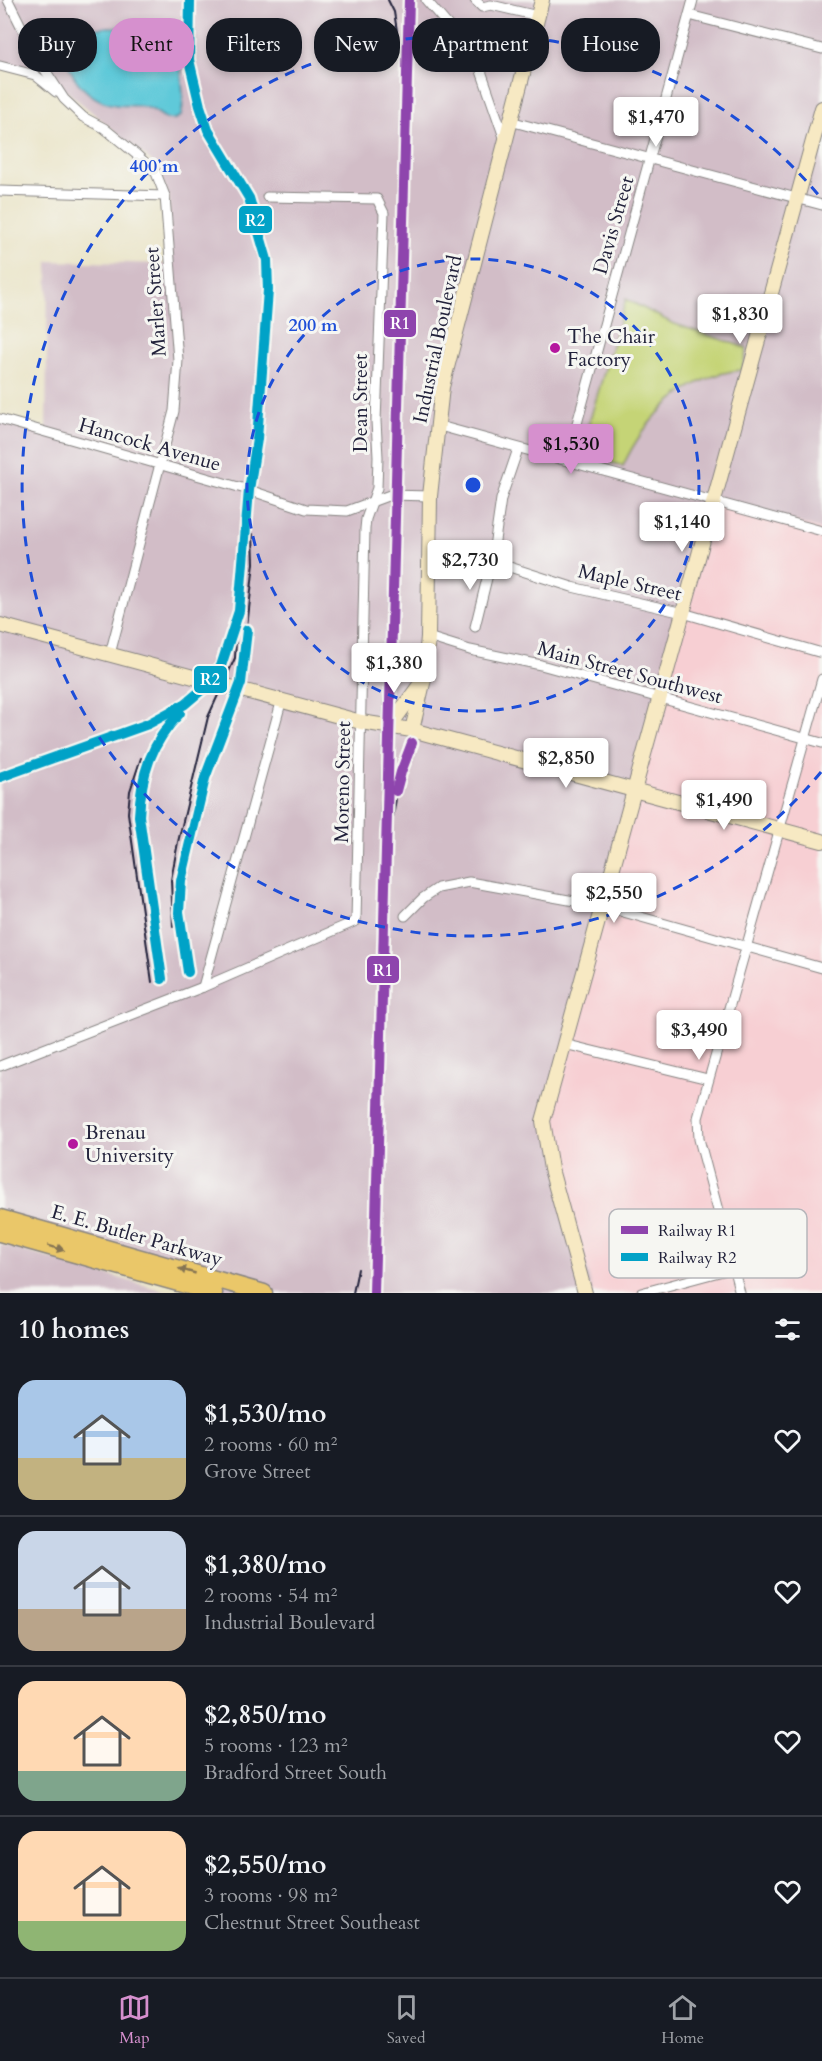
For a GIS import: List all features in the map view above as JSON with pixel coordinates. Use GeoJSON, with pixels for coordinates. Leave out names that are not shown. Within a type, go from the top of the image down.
{"type":"FeatureCollection","features":[{"type":"Feature","properties":{"kind":"highway","name":"E. E. Butler Parkway"},"geometry":{"type":"LineString","coordinates":[[0,1218],[264,1293]]}},
{"type":"Feature","properties":{"kind":"highway","name":"E. E. Butler Parkway"},"geometry":{"type":"LineString","coordinates":[[0,1233],[214,1293]]}},
{"type":"Feature","properties":{"kind":"street","name":"Marler Street"},"geometry":{"type":"LineString","coordinates":[[8,0],[36,56],[64,99],[83,117],[104,128],[137,155],[156,174],[165,196],[178,360],[174,411],[110,654]]}},
{"type":"Feature","properties":{"kind":"street"},"geometry":{"type":"LineString","coordinates":[[426,0],[466,46],[480,68],[505,141]]}},
{"type":"Feature","properties":{"kind":"street"},"geometry":{"type":"LineString","coordinates":[[475,0],[482,7],[491,5],[538,16]]}},
{"type":"Feature","properties":{"kind":"street","name":"Industrial Boulevard"},"geometry":{"type":"LineString","coordinates":[[412,730],[424,680],[428,637],[430,496],[436,425],[453,339],[542,0]]}},
{"type":"Feature","properties":{"kind":"street","name":"Davis Street"},"geometry":{"type":"LineString","coordinates":[[567,460],[693,0]]}},
{"type":"Feature","properties":{"kind":"street"},"geometry":{"type":"LineString","coordinates":[[689,15],[822,49]]}},
{"type":"Feature","properties":{"kind":"street"},"geometry":{"type":"LineString","coordinates":[[0,66],[35,75],[64,99]]}},
{"type":"Feature","properties":{"kind":"street"},"geometry":{"type":"LineString","coordinates":[[585,1293],[551,1169],[543,1121],[822,108]]}},
{"type":"Feature","properties":{"kind":"street"},"geometry":{"type":"LineString","coordinates":[[510,121],[822,205]]}},
{"type":"Feature","properties":{"kind":"street"},"geometry":{"type":"LineString","coordinates":[[0,191],[165,196]]}},
{"type":"Feature","properties":{"kind":"street","name":"Dean Street"},"geometry":{"type":"LineString","coordinates":[[267,196],[353,196],[377,199],[384,213],[376,421],[377,488],[372,502]]}},
{"type":"Feature","properties":{"kind":"street","name":"Hancock Avenue"},"geometry":{"type":"LineString","coordinates":[[0,419],[249,490],[306,509],[347,511],[390,495],[430,496]]}},
{"type":"Feature","properties":{"kind":"street"},"geometry":{"type":"LineString","coordinates":[[436,425],[822,531]]}},
{"type":"Feature","properties":{"kind":"street"},"geometry":{"type":"LineString","coordinates":[[475,627],[491,561],[501,499],[518,449]]}},
{"type":"Feature","properties":{"kind":"street","name":"Moreno Street"},"geometry":{"type":"LineString","coordinates":[[203,987],[356,921],[365,529],[372,502]]}},
{"type":"Feature","properties":{"kind":"street","name":"Maple Street"},"geometry":{"type":"LineString","coordinates":[[429,547],[491,561],[572,587],[683,613],[822,653]]}},
{"type":"Feature","properties":{"kind":"street"},"geometry":{"type":"LineString","coordinates":[[0,625],[361,722],[412,730],[822,841]]}},
{"type":"Feature","properties":{"kind":"street","name":"Main Street Southwest"},"geometry":{"type":"LineString","coordinates":[[428,637],[822,743]]}},
{"type":"Feature","properties":{"kind":"street"},"geometry":{"type":"LineString","coordinates":[[718,1209],[699,1140],[698,1118],[822,679]]}},
{"type":"Feature","properties":{"kind":"street"},"geometry":{"type":"LineString","coordinates":[[389,727],[424,680]]}},
{"type":"Feature","properties":{"kind":"street"},"geometry":{"type":"LineString","coordinates":[[0,1066],[203,987],[282,699]]}},
{"type":"Feature","properties":{"kind":"street"},"geometry":{"type":"LineString","coordinates":[[405,916],[423,898],[438,888],[463,882],[602,906],[822,968]]}},
{"type":"Feature","properties":{"kind":"street"},"geometry":{"type":"LineString","coordinates":[[564,1044],[708,1080]]}},
{"type":"Feature","properties":{"kind":"street"},"geometry":{"type":"LineString","coordinates":[[641,1293],[697,1278]]}},
{"type":"Feature","properties":{"kind":"street"},"geometry":{"type":"LineString","coordinates":[[736,1278],[740,1293]]}},
{"type":"Feature","properties":{"kind":"shaded area"},"geometry":{"type":"Polygon","coordinates":[[[0,0],[822,0],[822,530],[718,498],[547,1107],[593,1293],[233,1293],[0,1226],[0,419],[46,432],[48,261],[170,264],[169,198],[156,165],[43,72],[97,72],[97,18],[18,18],[18,68],[0,69],[0,0]]]}},
{"type":"Feature","properties":{"kind":"shaded area"},"geometry":{"type":"Polygon","coordinates":[[[718,498],[822,530],[822,1293],[593,1293],[547,1107],[718,498]]]}},
{"type":"Feature","properties":{"kind":"shaded area"},"geometry":{"type":"Polygon","coordinates":[[[0,1244],[172,1293],[0,1293],[0,1244]]]}},
{"type":"Feature","properties":{"kind":"green space"},"geometry":{"type":"Polygon","coordinates":[[[626,299],[672,323],[747,348],[742,370],[703,380],[670,402],[643,431],[623,466],[580,453],[626,299]]]}},
{"type":"Feature","properties":{"kind":"water"},"geometry":{"type":"Polygon","coordinates":[[[109,27],[109,72],[181,72],[183,105],[181,116],[171,120],[148,108],[108,103],[88,93],[72,72],[97,72],[97,28],[109,27]]]}},
{"type":"Feature","properties":{"kind":"railway"},"geometry":{"type":"LineString","coordinates":[[0,777],[148,724],[185,704],[204,688],[221,666],[239,611],[249,490],[257,439],[268,290],[267,260],[249,198],[208,130],[200,106],[189,60],[190,0]]}},
{"type":"Feature","properties":{"kind":"railway"},"geometry":{"type":"LineString","coordinates":[[388,0],[395,18]]}},
{"type":"Feature","properties":{"kind":"railway"},"geometry":{"type":"LineString","coordinates":[[380,834],[404,0]]}},
{"type":"Feature","properties":{"kind":"railway"},"geometry":{"type":"LineString","coordinates":[[188,972],[179,912],[181,881],[205,778],[241,683],[254,563],[253,534]]}},
{"type":"Feature","properties":{"kind":"railway"},"geometry":{"type":"LineString","coordinates":[[173,927],[171,880],[178,842],[208,717],[235,658],[236,641]]}},
{"type":"Feature","properties":{"kind":"railway"},"geometry":{"type":"LineString","coordinates":[[162,979],[139,816],[140,799],[145,770],[150,757],[163,733],[184,708]]}},
{"type":"Feature","properties":{"kind":"railway"},"geometry":{"type":"LineString","coordinates":[[388,906],[392,823],[399,783],[412,743]]}},
{"type":"Feature","properties":{"kind":"railway"},"geometry":{"type":"LineString","coordinates":[[141,758],[130,791],[128,813],[152,982]]}},
{"type":"Feature","properties":{"kind":"railway"},"geometry":{"type":"LineString","coordinates":[[353,1293],[358,1269]]}},
{"type":"Feature","properties":{"kind":"rail line","name":"R2"},"geometry":{"type":"LineString","coordinates":[[0,777],[148,724],[185,704],[204,688],[221,666],[239,611],[249,490],[257,439],[268,290],[267,260],[249,198],[208,130],[200,106],[189,60],[190,0]]}},
{"type":"Feature","properties":{"kind":"rail line","name":"R1"},"geometry":{"type":"LineString","coordinates":[[374,1293],[409,0]]}},
{"type":"Feature","properties":{"kind":"rail line","name":"R2"},"geometry":{"type":"LineString","coordinates":[[188,972],[179,912],[181,881],[205,778],[241,683],[247,630]]}},
{"type":"Feature","properties":{"kind":"rail line","name":"R2"},"geometry":{"type":"LineString","coordinates":[[162,979],[139,816],[140,801],[149,760],[162,736],[180,713]]}},
{"type":"Feature","properties":{"kind":"rail line","name":"R1"},"geometry":{"type":"LineString","coordinates":[[396,791],[412,743]]}},
{"type":"Feature","properties":{"kind":"place","name":"The Chair Factory"},"geometry":{"type":"Point","coordinates":[555,348]}},
{"type":"Feature","properties":{"kind":"place","name":"Brenau University"},"geometry":{"type":"Point","coordinates":[73,1144]}}]}
